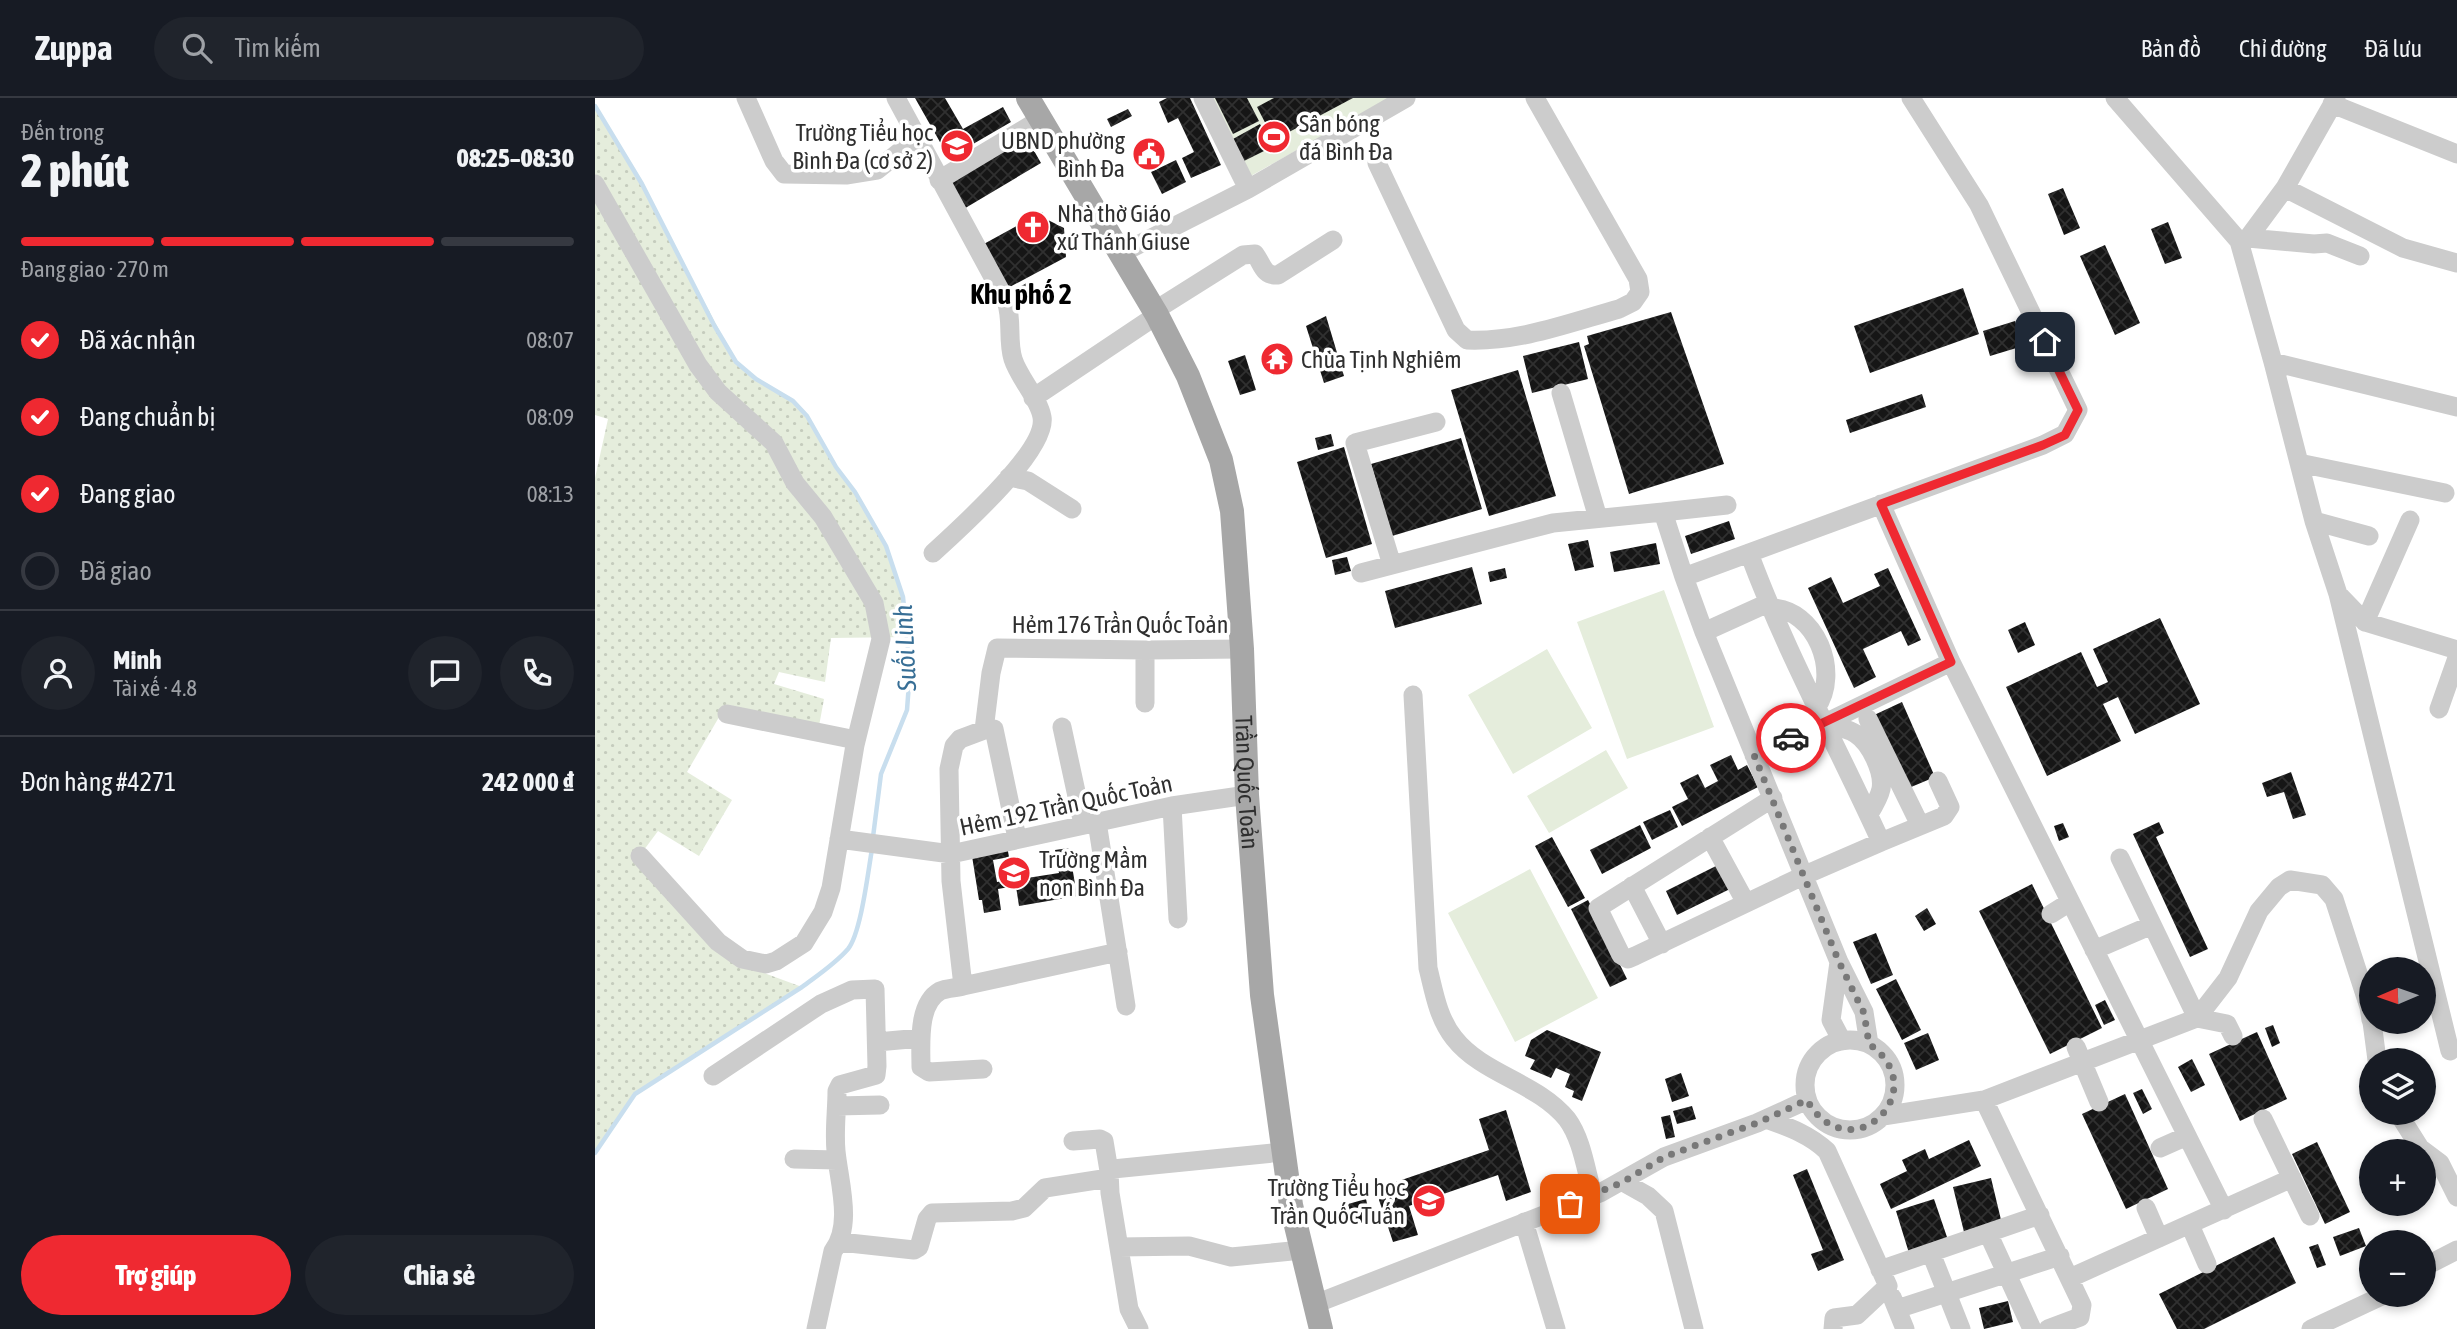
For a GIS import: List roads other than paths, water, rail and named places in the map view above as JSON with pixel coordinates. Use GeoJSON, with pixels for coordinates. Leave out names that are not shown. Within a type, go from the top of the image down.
{"type":"FeatureCollection","features":[{"type":"Feature","properties":{"kind":"main road","name":"Trần Quốc Toản"},"geometry":{"type":"LineString","coordinates":[[1028,98],[1155,313],[1188,376],[1221,460],[1232,511],[1242,649],[1247,795],[1262,995],[1291,1205],[1321,1329]]}},
{"type":"Feature","properties":{"kind":"street"},"geometry":{"type":"LineString","coordinates":[[746,98],[774,161],[784,174],[846,175],[877,170],[916,138]]}},
{"type":"Feature","properties":{"kind":"street"},"geometry":{"type":"LineString","coordinates":[[896,98],[1006,301],[1010,313],[1009,340],[1012,356],[1042,417],[1040,433],[1009,477],[985,506],[933,553]]}},
{"type":"Feature","properties":{"kind":"street"},"geometry":{"type":"LineString","coordinates":[[1203,98],[1248,189]]}},
{"type":"Feature","properties":{"kind":"street"},"geometry":{"type":"LineString","coordinates":[[1120,254],[1248,189],[1406,98]]}},
{"type":"Feature","properties":{"kind":"street"},"geometry":{"type":"LineString","coordinates":[[1377,163],[1456,330],[1467,340],[1517,338],[1619,309],[1633,302],[1640,292],[1638,279],[1535,98]]}},
{"type":"Feature","properties":{"kind":"street"},"geometry":{"type":"LineString","coordinates":[[1684,577],[2043,445],[2065,435],[2078,410],[1979,205],[1912,98]]}},
{"type":"Feature","properties":{"kind":"street"},"geometry":{"type":"LineString","coordinates":[[2115,98],[2243,240],[2314,521],[2338,594],[2450,1051]]}},
{"type":"Feature","properties":{"kind":"street"},"geometry":{"type":"LineString","coordinates":[[2243,240],[2285,188],[2334,101],[2457,155]]}},
{"type":"Feature","properties":{"kind":"street"},"geometry":{"type":"LineString","coordinates":[[939,180],[1041,119]]}},
{"type":"Feature","properties":{"kind":"street"},"geometry":{"type":"LineString","coordinates":[[595,184],[698,365],[718,392],[774,443],[795,483],[823,516],[874,604],[881,639],[856,740],[848,841],[823,912],[804,943],[776,961],[766,964],[742,959],[718,942],[640,856]]}},
{"type":"Feature","properties":{"kind":"street"},"geometry":{"type":"LineString","coordinates":[[2285,188],[2403,248],[2457,263]]}},
{"type":"Feature","properties":{"kind":"street"},"geometry":{"type":"LineString","coordinates":[[1033,398],[1243,255],[1255,254],[1265,273],[1270,276],[1278,275],[1333,240]]}},
{"type":"Feature","properties":{"kind":"street"},"geometry":{"type":"LineString","coordinates":[[2243,240],[2327,243],[2360,256]]}},
{"type":"Feature","properties":{"kind":"street"},"geometry":{"type":"LineString","coordinates":[[2273,362],[2457,407]]}},
{"type":"Feature","properties":{"kind":"street"},"geometry":{"type":"LineString","coordinates":[[1561,393],[1598,518]]}},
{"type":"Feature","properties":{"kind":"street"},"geometry":{"type":"LineString","coordinates":[[1392,565],[1355,443],[1436,422]]}},
{"type":"Feature","properties":{"kind":"street"},"geometry":{"type":"LineString","coordinates":[[2299,463],[2445,493]]}},
{"type":"Feature","properties":{"kind":"street"},"geometry":{"type":"LineString","coordinates":[[1009,477],[1028,481],[1072,509]]}},
{"type":"Feature","properties":{"kind":"street"},"geometry":{"type":"LineString","coordinates":[[1881,504],[1951,662],[2224,1210]]}},
{"type":"Feature","properties":{"kind":"street"},"geometry":{"type":"LineString","coordinates":[[1361,573],[1553,523],[1727,505]]}},
{"type":"Feature","properties":{"kind":"street"},"geometry":{"type":"LineString","coordinates":[[1663,512],[1704,632],[1839,962],[1864,1013],[1869,1044]]}},
{"type":"Feature","properties":{"kind":"street"},"geometry":{"type":"LineString","coordinates":[[2365,622],[2410,520]]}},
{"type":"Feature","properties":{"kind":"street"},"geometry":{"type":"LineString","coordinates":[[2314,521],[2369,536]]}},
{"type":"Feature","properties":{"kind":"street"},"geometry":{"type":"LineString","coordinates":[[1749,553],[1769,606],[1819,716],[1881,842]]}},
{"type":"Feature","properties":{"kind":"street"},"geometry":{"type":"LineString","coordinates":[[2338,594],[2365,622],[2457,650]]}},
{"type":"Feature","properties":{"kind":"street"},"geometry":{"type":"LineString","coordinates":[[1704,632],[1769,606],[1794,614],[1811,628],[1826,668],[1819,716]]}},
{"type":"Feature","properties":{"kind":"street","name":"Hẻm 176 Trần Quốc Toản"},"geometry":{"type":"LineString","coordinates":[[985,730],[997,648],[1242,649]]}},
{"type":"Feature","properties":{"kind":"street"},"geometry":{"type":"LineString","coordinates":[[1145,704],[1146,650]]}},
{"type":"Feature","properties":{"kind":"street"},"geometry":{"type":"LineString","coordinates":[[2439,709],[2457,658]]}},
{"type":"Feature","properties":{"kind":"street"},"geometry":{"type":"LineString","coordinates":[[1754,755],[1819,716],[1951,662]]}},
{"type":"Feature","properties":{"kind":"street"},"geometry":{"type":"LineString","coordinates":[[1413,695],[1428,968],[1438,1010],[1454,1038],[1469,1053],[1530,1089],[1555,1107],[1567,1120],[1575,1132],[1593,1195]]}},
{"type":"Feature","properties":{"kind":"street"},"geometry":{"type":"LineString","coordinates":[[727,714],[856,740]]}},
{"type":"Feature","properties":{"kind":"street"},"geometry":{"type":"LineString","coordinates":[[1819,716],[1857,734],[1869,749],[1878,767],[1882,786],[1877,802],[1869,814]]}},
{"type":"Feature","properties":{"kind":"street"},"geometry":{"type":"LineString","coordinates":[[1868,719],[1920,825]]}},
{"type":"Feature","properties":{"kind":"street"},"geometry":{"type":"LineString","coordinates":[[1062,727],[1090,823],[1118,952],[1126,1006]]}},
{"type":"Feature","properties":{"kind":"street"},"geometry":{"type":"LineString","coordinates":[[963,986],[951,881],[949,769],[951,755],[960,739],[995,729],[1017,838]]}},
{"type":"Feature","properties":{"kind":"street"},"geometry":{"type":"LineString","coordinates":[[1773,798],[1598,908],[1621,955],[1627,959],[1662,944],[1805,875],[1944,816],[1948,812],[1948,800],[1938,781]]}},
{"type":"Feature","properties":{"kind":"street","name":"Hẻm 192 Trần Quốc Toản"},"geometry":{"type":"LineString","coordinates":[[848,841],[951,854],[1172,806],[1247,795]]}},
{"type":"Feature","properties":{"kind":"street"},"geometry":{"type":"LineString","coordinates":[[1172,806],[1178,919]]}},
{"type":"Feature","properties":{"kind":"street"},"geometry":{"type":"LineString","coordinates":[[1710,837],[1746,903]]}},
{"type":"Feature","properties":{"kind":"street"},"geometry":{"type":"LineString","coordinates":[[2120,858],[2197,1018]]}},
{"type":"Feature","properties":{"kind":"street"},"geometry":{"type":"LineString","coordinates":[[1883,1116],[1984,1100],[2079,1055],[2140,1041],[2197,1018],[2228,978],[2259,911],[2279,887],[2290,880],[2322,885],[2334,899],[2359,976]]}},
{"type":"Feature","properties":{"kind":"street"},"geometry":{"type":"LineString","coordinates":[[1632,886],[1662,944]]}},
{"type":"Feature","properties":{"kind":"street"},"geometry":{"type":"LineString","coordinates":[[2050,914],[2070,902]]}},
{"type":"Feature","properties":{"kind":"street"},"geometry":{"type":"LineString","coordinates":[[2094,950],[2152,925]]}},
{"type":"Feature","properties":{"kind":"street"},"geometry":{"type":"LineString","coordinates":[[983,1069],[924,1071],[921,1067],[921,1020],[940,991],[1118,952]]}},
{"type":"Feature","properties":{"kind":"street"},"geometry":{"type":"LineString","coordinates":[[1839,962],[1831,1020],[1842,1041]]}},
{"type":"Feature","properties":{"kind":"street"},"geometry":{"type":"LineString","coordinates":[[713,1076],[821,1004],[852,990],[875,989],[876,1075],[840,1085],[837,1091],[837,1160],[842,1210],[840,1242],[832,1251],[816,1329]]}},
{"type":"Feature","properties":{"kind":"street"},"geometry":{"type":"LineString","coordinates":[[2197,1018],[2227,1024],[2233,1036]]}},
{"type":"Feature","properties":{"kind":"street"},"geometry":{"type":"LineString","coordinates":[[877,1042],[921,1038]]}},
{"type":"Feature","properties":{"kind":"street"},"geometry":{"type":"LineString","coordinates":[[1856,1040],[1869,1044],[1885,1058],[1894,1077],[1895,1090],[1891,1104],[1883,1116],[1871,1125],[1856,1130],[1841,1129],[1821,1119],[1807,1100],[1805,1084],[1808,1069],[1816,1056],[1828,1046],[1856,1040]]}},
{"type":"Feature","properties":{"kind":"street"},"geometry":{"type":"LineString","coordinates":[[2079,1055],[2099,1102]]}},
{"type":"Feature","properties":{"kind":"street"},"geometry":{"type":"LineString","coordinates":[[1315,1304],[1593,1195],[1623,1182],[1664,1157],[1766,1119],[1807,1100]]}},
{"type":"Feature","properties":{"kind":"street"},"geometry":{"type":"LineString","coordinates":[[1984,1100],[2082,1305],[2080,1317],[2060,1327]]}},
{"type":"Feature","properties":{"kind":"street"},"geometry":{"type":"LineString","coordinates":[[837,1106],[880,1105]]}},
{"type":"Feature","properties":{"kind":"street"},"geometry":{"type":"LineString","coordinates":[[1766,1119],[1794,1129],[1827,1151],[1905,1329]]}},
{"type":"Feature","properties":{"kind":"street"},"geometry":{"type":"LineString","coordinates":[[2263,1119],[2310,1216]]}},
{"type":"Feature","properties":{"kind":"street"},"geometry":{"type":"LineString","coordinates":[[2406,1125],[2420,1148],[2437,1160],[2446,1171],[2457,1197]]}},
{"type":"Feature","properties":{"kind":"street"},"geometry":{"type":"LineString","coordinates":[[2160,1148],[2187,1136]]}},
{"type":"Feature","properties":{"kind":"street"},"geometry":{"type":"LineString","coordinates":[[1073,1141],[1104,1141],[1129,1309],[1139,1329]]}},
{"type":"Feature","properties":{"kind":"street"},"geometry":{"type":"LineString","coordinates":[[840,1242],[914,1250],[919,1247],[927,1219],[932,1213],[1012,1211],[1024,1208],[1045,1188],[1109,1174],[1113,1169],[1283,1152]]}},
{"type":"Feature","properties":{"kind":"street"},"geometry":{"type":"LineString","coordinates":[[2437,1160],[2457,1152]]}},
{"type":"Feature","properties":{"kind":"street"},"geometry":{"type":"LineString","coordinates":[[794,1159],[837,1160]]}},
{"type":"Feature","properties":{"kind":"street"},"geometry":{"type":"LineString","coordinates":[[2070,1278],[2292,1178]]}},
{"type":"Feature","properties":{"kind":"street"},"geometry":{"type":"LineString","coordinates":[[1623,1182],[1648,1196],[1664,1211],[1694,1329]]}},
{"type":"Feature","properties":{"kind":"street"},"geometry":{"type":"LineString","coordinates":[[2146,1208],[2159,1238]]}},
{"type":"Feature","properties":{"kind":"street"},"geometry":{"type":"LineString","coordinates":[[1833,1329],[1834,1318],[1857,1315],[1884,1278],[1931,1253],[2040,1215]]}},
{"type":"Feature","properties":{"kind":"street"},"geometry":{"type":"LineString","coordinates":[[1524,1223],[1556,1329]]}},
{"type":"Feature","properties":{"kind":"street"},"geometry":{"type":"LineString","coordinates":[[2190,1225],[2207,1264]]}},
{"type":"Feature","properties":{"kind":"street"},"geometry":{"type":"LineString","coordinates":[[1988,1233],[2032,1329]]}},
{"type":"Feature","properties":{"kind":"street"},"geometry":{"type":"LineString","coordinates":[[1119,1247],[1189,1246],[1231,1257],[1302,1250]]}},
{"type":"Feature","properties":{"kind":"street"},"geometry":{"type":"LineString","coordinates":[[2436,1261],[2457,1250]]}},
{"type":"Feature","properties":{"kind":"street"},"geometry":{"type":"LineString","coordinates":[[1931,1253],[1961,1329]]}},
{"type":"Feature","properties":{"kind":"street"},"geometry":{"type":"LineString","coordinates":[[1897,1309],[2060,1256]]}},
{"type":"Feature","properties":{"kind":"street"},"geometry":{"type":"LineString","coordinates":[[2311,1329],[2359,1307]]}},
{"type":"Feature","properties":{"kind":"waterway","name":"Suối Linh"},"geometry":{"type":"LineString","coordinates":[[595,106],[642,184],[714,325],[736,362],[756,379],[793,401],[807,416],[886,546],[903,597],[910,670],[907,710],[881,774],[873,837]]}},
{"type":"Feature","properties":{"kind":"waterway","name":"Suối Linh"},"geometry":{"type":"LineString","coordinates":[[595,1153],[635,1094],[802,987],[848,949],[857,930],[872,849]]}},
{"type":"Feature","properties":{"kind":"place","name":"Sân bóng đá Bình Đa"},"geometry":{"type":"Point","coordinates":[1274,137]}},
{"type":"Feature","properties":{"kind":"place","name":"Trường Tiểu học Bình Đa (cơ sở 2)"},"geometry":{"type":"Point","coordinates":[957,146]}},
{"type":"Feature","properties":{"kind":"place","name":"UBND phường Bình Đa"},"geometry":{"type":"Point","coordinates":[1149,154]}},
{"type":"Feature","properties":{"kind":"place","name":"Nhà thờ Giáo xứ Thánh Giuse"},"geometry":{"type":"Point","coordinates":[1033,227]}},
{"type":"Feature","properties":{"kind":"place","name":"Chùa Tịnh Nghiêm"},"geometry":{"type":"Point","coordinates":[1277,359]}},
{"type":"Feature","properties":{"kind":"place","name":"Trường Mầm non Bình Đa"},"geometry":{"type":"Point","coordinates":[1014,873]}},
{"type":"Feature","properties":{"kind":"place","name":"Trường Tiểu học Trần Quốc Tuấn"},"geometry":{"type":"Point","coordinates":[1429,1201]}},
{"type":"Feature","properties":{"kind":"district","name":"Khu phố 2"},"geometry":{"type":"Point","coordinates":[1021,294]}}]}
